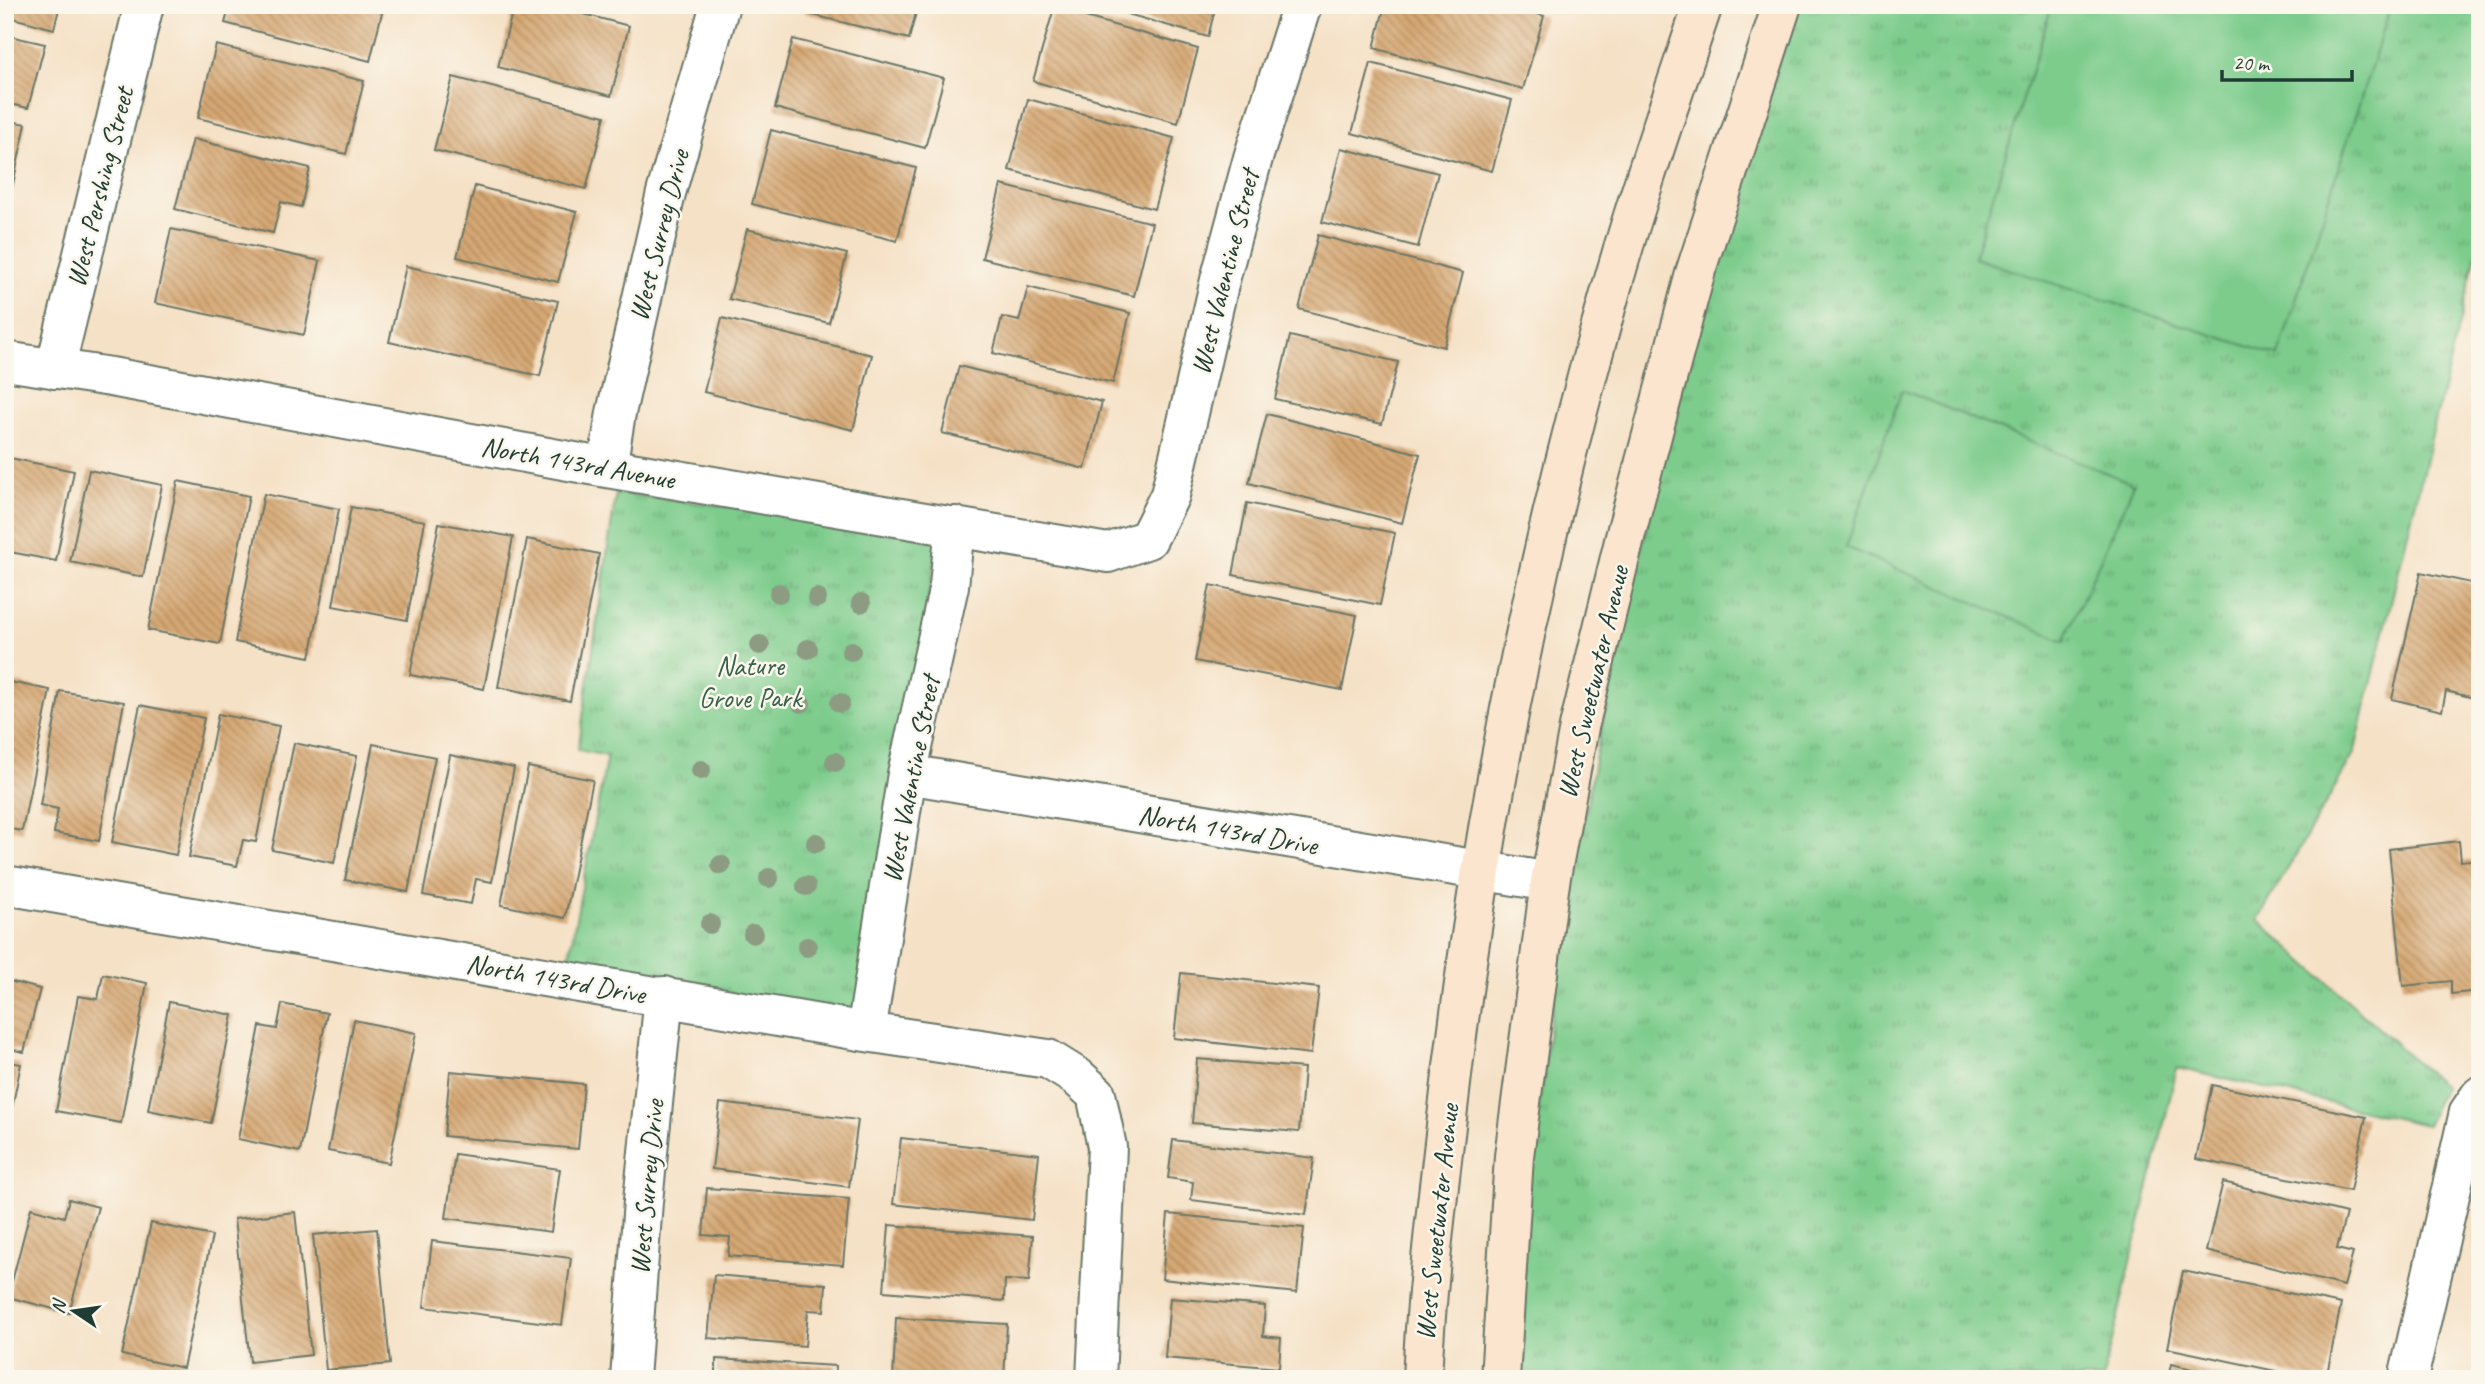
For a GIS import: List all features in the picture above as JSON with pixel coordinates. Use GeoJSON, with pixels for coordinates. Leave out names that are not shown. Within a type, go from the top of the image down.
{"type":"FeatureCollection","features":[{"type":"Feature","properties":{"kind":"street","name":"West Pershing Street"},"geometry":{"type":"LineString","coordinates":[[55,369],[144,5]]}},
{"type":"Feature","properties":{"kind":"street","name":"West Surrey Drive"},"geometry":{"type":"LineString","coordinates":[[607,468],[615,413],[666,193],[720,5]]}},
{"type":"Feature","properties":{"kind":"street","name":"West Valentine Street"},"geometry":{"type":"LineString","coordinates":[[1149,539],[1170,495],[1220,280],[1253,158],[1302,5]]}},
{"type":"Feature","properties":{"kind":"street","name":"West Sweetwater Avenue"},"geometry":{"type":"LineString","coordinates":[[1422,1379],[1429,1277],[1445,1133],[1479,871],[1544,548],[1606,307],[1703,5]]}},
{"type":"Feature","properties":{"kind":"street","name":"West Sweetwater Avenue"},"geometry":{"type":"LineString","coordinates":[[1500,1379],[1514,1156],[1550,883],[1579,727],[1626,533],[1696,270],[1782,5]]}},
{"type":"Feature","properties":{"kind":"street","name":"North 143rd Avenue"},"geometry":{"type":"LineString","coordinates":[[5,361],[607,468],[1108,553],[1149,539]]}},
{"type":"Feature","properties":{"kind":"street","name":"West Valentine Street"},"geometry":{"type":"LineString","coordinates":[[866,1032],[907,774],[948,586],[955,526]]}},
{"type":"Feature","properties":{"kind":"street","name":"North 143rd Drive"},"geometry":{"type":"LineString","coordinates":[[907,774],[1550,883]]}},
{"type":"Feature","properties":{"kind":"street","name":"North 143rd Drive"},"geometry":{"type":"LineString","coordinates":[[5,885],[866,1032],[1048,1059],[1077,1077],[1096,1094],[1107,1147],[1096,1379]]}},
{"type":"Feature","properties":{"kind":"street","name":"West Surrey Drive"},"geometry":{"type":"LineString","coordinates":[[630,1379],[643,1201],[664,996]]}},
{"type":"Feature","properties":{"kind":"street"},"geometry":{"type":"LineString","coordinates":[[2408,1379],[2469,1112],[2480,1096]]}},
{"type":"Feature","properties":{"kind":"green space"},"geometry":{"type":"Polygon","coordinates":[[[1797,5],[2480,5],[2480,238],[2354,754],[2258,920],[2444,1087],[2426,1125],[2177,1068],[2103,1379],[1513,1379],[1526,1193],[1563,931],[1613,665],[1705,288],[1797,5]]]}},
{"type":"Feature","properties":{"kind":"green space"},"geometry":{"type":"Polygon","coordinates":[[[2052,5],[2391,5],[2278,356],[1974,258],[2052,5]]]}},
{"type":"Feature","properties":{"kind":"green space"},"geometry":{"type":"Polygon","coordinates":[[[1902,390],[2134,484],[2064,641],[1846,547],[1902,390]]]}},
{"type":"Feature","properties":{"kind":"green space","name":"Nature Grove Park"},"geometry":{"type":"Polygon","coordinates":[[[616,493],[940,532],[855,1014],[567,966],[607,756],[578,750],[616,493]]]}},
{"type":"Feature","properties":{"kind":"building"},"geometry":{"type":"Polygon","coordinates":[[[5,5],[60,5],[54,29],[5,16],[5,5]]]}},
{"type":"Feature","properties":{"kind":"building"},"geometry":{"type":"Polygon","coordinates":[[[230,5],[384,5],[370,61],[225,23],[230,5]]]}},
{"type":"Feature","properties":{"kind":"building"},"geometry":{"type":"Polygon","coordinates":[[[514,5],[550,5],[629,26],[611,96],[498,67],[514,5]]]}},
{"type":"Feature","properties":{"kind":"building"},"geometry":{"type":"Polygon","coordinates":[[[807,5],[918,5],[909,39],[805,13],[807,5]]]}},
{"type":"Feature","properties":{"kind":"building"},"geometry":{"type":"Polygon","coordinates":[[[1096,5],[1216,5],[1208,37],[1096,5]]]}},
{"type":"Feature","properties":{"kind":"building"},"geometry":{"type":"Polygon","coordinates":[[[1385,5],[1506,5],[1544,16],[1523,89],[1374,48],[1385,5]]]}},
{"type":"Feature","properties":{"kind":"building"},"geometry":{"type":"Polygon","coordinates":[[[1054,8],[1198,49],[1178,123],[1033,81],[1054,8]]]}},
{"type":"Feature","properties":{"kind":"building"},"geometry":{"type":"Polygon","coordinates":[[[5,35],[45,44],[28,108],[5,103],[5,35]]]}},
{"type":"Feature","properties":{"kind":"building"},"geometry":{"type":"Polygon","coordinates":[[[793,39],[944,78],[925,148],[775,108],[793,39]]]}},
{"type":"Feature","properties":{"kind":"building"},"geometry":{"type":"Polygon","coordinates":[[[216,45],[364,81],[346,154],[198,118],[216,45]]]}},
{"type":"Feature","properties":{"kind":"building"},"geometry":{"type":"Polygon","coordinates":[[[1371,63],[1512,100],[1492,171],[1352,133],[1371,63]]]}},
{"type":"Feature","properties":{"kind":"building"},"geometry":{"type":"Polygon","coordinates":[[[453,77],[605,116],[586,189],[434,150],[453,77]]]}},
{"type":"Feature","properties":{"kind":"building"},"geometry":{"type":"Polygon","coordinates":[[[1028,99],[1174,138],[1154,209],[1009,170],[1028,99]]]}},
{"type":"Feature","properties":{"kind":"building"},"geometry":{"type":"Polygon","coordinates":[[[5,120],[26,124],[10,198],[5,197],[5,120]]]}},
{"type":"Feature","properties":{"kind":"building"},"geometry":{"type":"Polygon","coordinates":[[[771,130],[916,168],[897,241],[752,204],[771,130]]]}},
{"type":"Feature","properties":{"kind":"building"},"geometry":{"type":"Polygon","coordinates":[[[193,139],[310,168],[301,207],[281,202],[273,233],[175,209],[193,139]]]}},
{"type":"Feature","properties":{"kind":"building"},"geometry":{"type":"Polygon","coordinates":[[[1341,148],[1438,173],[1418,247],[1322,222],[1341,148]]]}},
{"type":"Feature","properties":{"kind":"building"},"geometry":{"type":"Polygon","coordinates":[[[1001,185],[1152,223],[1134,296],[982,258],[1001,185]]]}},
{"type":"Feature","properties":{"kind":"building"},"geometry":{"type":"Polygon","coordinates":[[[475,186],[577,212],[558,282],[457,257],[475,186]]]}},
{"type":"Feature","properties":{"kind":"building"},"geometry":{"type":"Polygon","coordinates":[[[171,229],[320,261],[304,335],[155,303],[171,229]]]}},
{"type":"Feature","properties":{"kind":"building"},"geometry":{"type":"Polygon","coordinates":[[[747,229],[847,254],[829,323],[729,299],[747,229]]]}},
{"type":"Feature","properties":{"kind":"building"},"geometry":{"type":"Polygon","coordinates":[[[1318,235],[1463,273],[1444,347],[1299,309],[1318,235]]]}},
{"type":"Feature","properties":{"kind":"building"},"geometry":{"type":"Polygon","coordinates":[[[406,266],[558,301],[540,376],[389,342],[406,266]]]}},
{"type":"Feature","properties":{"kind":"building"},"geometry":{"type":"Polygon","coordinates":[[[1028,287],[1130,313],[1113,383],[993,353],[1002,317],[1019,321],[1028,287]]]}},
{"type":"Feature","properties":{"kind":"building"},"geometry":{"type":"Polygon","coordinates":[[[722,318],[872,355],[853,430],[704,392],[722,318]]]}},
{"type":"Feature","properties":{"kind":"building"},"geometry":{"type":"Polygon","coordinates":[[[1290,336],[1398,362],[1382,424],[1275,399],[1290,336]]]}},
{"type":"Feature","properties":{"kind":"building"},"geometry":{"type":"Polygon","coordinates":[[[959,366],[1102,402],[1085,469],[942,433],[959,366]]]}},
{"type":"Feature","properties":{"kind":"building"},"geometry":{"type":"Polygon","coordinates":[[[1267,414],[1420,454],[1402,523],[1249,483],[1267,414]]]}},
{"type":"Feature","properties":{"kind":"building"},"geometry":{"type":"Polygon","coordinates":[[[5,457],[74,471],[56,561],[5,551],[5,457]]]}},
{"type":"Feature","properties":{"kind":"building"},"geometry":{"type":"Polygon","coordinates":[[[89,470],[162,485],[143,577],[70,562],[89,470]]]}},
{"type":"Feature","properties":{"kind":"building"},"geometry":{"type":"Polygon","coordinates":[[[178,481],[249,496],[220,644],[148,630],[178,481]]]}},
{"type":"Feature","properties":{"kind":"building"},"geometry":{"type":"Polygon","coordinates":[[[264,494],[339,509],[310,657],[235,642],[264,494]]]}},
{"type":"Feature","properties":{"kind":"building"},"geometry":{"type":"Polygon","coordinates":[[[1247,503],[1395,533],[1380,605],[1233,575],[1247,503]]]}},
{"type":"Feature","properties":{"kind":"building"},"geometry":{"type":"Polygon","coordinates":[[[351,507],[425,521],[407,620],[333,606],[351,507]]]}},
{"type":"Feature","properties":{"kind":"building"},"geometry":{"type":"Polygon","coordinates":[[[439,523],[513,537],[484,689],[410,675],[439,523]]]}},
{"type":"Feature","properties":{"kind":"building"},"geometry":{"type":"Polygon","coordinates":[[[527,539],[599,554],[570,701],[498,687],[527,539]]]}},
{"type":"Feature","properties":{"kind":"building"},"geometry":{"type":"Polygon","coordinates":[[[2421,572],[2480,585],[2478,699],[2446,691],[2442,711],[2392,699],[2421,572]]]}},
{"type":"Feature","properties":{"kind":"building"},"geometry":{"type":"Polygon","coordinates":[[[1210,585],[1357,615],[1342,690],[1195,661],[1210,585]]]}},
{"type":"Feature","properties":{"kind":"building"},"geometry":{"type":"Polygon","coordinates":[[[5,681],[50,690],[22,831],[5,828],[5,681]]]}},
{"type":"Feature","properties":{"kind":"building"},"geometry":{"type":"Polygon","coordinates":[[[60,691],[124,702],[99,841],[54,833],[58,809],[40,805],[60,691]]]}},
{"type":"Feature","properties":{"kind":"building"},"geometry":{"type":"Polygon","coordinates":[[[140,705],[204,718],[176,855],[112,842],[140,705]]]}},
{"type":"Feature","properties":{"kind":"building"},"geometry":{"type":"Polygon","coordinates":[[[218,714],[279,726],[256,842],[243,840],[237,866],[189,857],[218,714]]]}},
{"type":"Feature","properties":{"kind":"building"},"geometry":{"type":"Polygon","coordinates":[[[294,743],[357,756],[334,863],[272,850],[294,743]]]}},
{"type":"Feature","properties":{"kind":"building"},"geometry":{"type":"Polygon","coordinates":[[[373,744],[435,757],[408,892],[345,880],[373,744]]]}},
{"type":"Feature","properties":{"kind":"building"},"geometry":{"type":"Polygon","coordinates":[[[450,755],[514,768],[492,882],[476,879],[471,904],[423,895],[450,755]]]}},
{"type":"Feature","properties":{"kind":"building"},"geometry":{"type":"Polygon","coordinates":[[[528,767],[593,780],[565,918],[501,905],[528,767]]]}},
{"type":"Feature","properties":{"kind":"building"},"geometry":{"type":"Polygon","coordinates":[[[2459,841],[2461,861],[2480,859],[2480,991],[2451,994],[2451,981],[2403,986],[2389,849],[2459,841]]]}},
{"type":"Feature","properties":{"kind":"building"},"geometry":{"type":"Polygon","coordinates":[[[1181,973],[1319,988],[1311,1054],[1174,1038],[1181,973]]]}},
{"type":"Feature","properties":{"kind":"building"},"geometry":{"type":"Polygon","coordinates":[[[103,974],[147,983],[121,1123],[56,1111],[78,996],[98,999],[103,974]]]}},
{"type":"Feature","properties":{"kind":"building"},"geometry":{"type":"Polygon","coordinates":[[[5,980],[40,989],[24,1052],[5,1048],[5,980]]]}},
{"type":"Feature","properties":{"kind":"building"},"geometry":{"type":"Polygon","coordinates":[[[169,1002],[233,1015],[211,1123],[148,1110],[169,1002]]]}},
{"type":"Feature","properties":{"kind":"building"},"geometry":{"type":"Polygon","coordinates":[[[282,1004],[327,1013],[300,1152],[238,1139],[260,1026],[277,1029],[282,1004]]]}},
{"type":"Feature","properties":{"kind":"building"},"geometry":{"type":"Polygon","coordinates":[[[354,1020],[416,1033],[389,1163],[328,1151],[354,1020]]]}},
{"type":"Feature","properties":{"kind":"building"},"geometry":{"type":"Polygon","coordinates":[[[1197,1059],[1304,1068],[1299,1132],[1192,1123],[1197,1059]]]}},
{"type":"Feature","properties":{"kind":"building"},"geometry":{"type":"Polygon","coordinates":[[[5,1061],[21,1064],[8,1128],[5,1127],[5,1061]]]}},
{"type":"Feature","properties":{"kind":"building"},"geometry":{"type":"Polygon","coordinates":[[[450,1071],[584,1084],[578,1149],[444,1136],[450,1071]]]}},
{"type":"Feature","properties":{"kind":"building"},"geometry":{"type":"Polygon","coordinates":[[[2212,1085],[2366,1117],[2350,1191],[2196,1159],[2212,1085]]]}},
{"type":"Feature","properties":{"kind":"building"},"geometry":{"type":"Polygon","coordinates":[[[720,1103],[858,1120],[849,1187],[712,1169],[720,1103]]]}},
{"type":"Feature","properties":{"kind":"building"},"geometry":{"type":"Polygon","coordinates":[[[901,1138],[1039,1154],[1032,1220],[893,1204],[901,1138]]]}},
{"type":"Feature","properties":{"kind":"building"},"geometry":{"type":"Polygon","coordinates":[[[1173,1140],[1314,1158],[1306,1215],[1191,1200],[1193,1182],[1168,1178],[1173,1140]]]}},
{"type":"Feature","properties":{"kind":"building"},"geometry":{"type":"Polygon","coordinates":[[[455,1154],[560,1169],[551,1232],[446,1218],[455,1154]]]}},
{"type":"Feature","properties":{"kind":"building"},"geometry":{"type":"Polygon","coordinates":[[[2223,1182],[2346,1213],[2337,1249],[2353,1253],[2344,1286],[2206,1251],[2223,1182]]]}},
{"type":"Feature","properties":{"kind":"building"},"geometry":{"type":"Polygon","coordinates":[[[707,1188],[849,1199],[843,1265],[728,1256],[730,1237],[703,1235],[707,1188]]]}},
{"type":"Feature","properties":{"kind":"building"},"geometry":{"type":"Polygon","coordinates":[[[69,1199],[98,1207],[69,1313],[8,1297],[31,1208],[64,1217],[69,1199]]]}},
{"type":"Feature","properties":{"kind":"building"},"geometry":{"type":"Polygon","coordinates":[[[295,1212],[311,1355],[250,1362],[234,1219],[295,1212]]]}},
{"type":"Feature","properties":{"kind":"building"},"geometry":{"type":"Polygon","coordinates":[[[1168,1214],[1304,1228],[1297,1293],[1162,1279],[1168,1214]]]}},
{"type":"Feature","properties":{"kind":"building"},"geometry":{"type":"Polygon","coordinates":[[[151,1223],[212,1236],[183,1368],[122,1355],[151,1223]]]}},
{"type":"Feature","properties":{"kind":"building"},"geometry":{"type":"Polygon","coordinates":[[[889,1225],[1033,1236],[1029,1281],[1005,1280],[1004,1301],[884,1291],[889,1225]]]}},
{"type":"Feature","properties":{"kind":"building"},"geometry":{"type":"Polygon","coordinates":[[[377,1229],[390,1364],[326,1370],[313,1235],[377,1229]]]}},
{"type":"Feature","properties":{"kind":"building"},"geometry":{"type":"Polygon","coordinates":[[[432,1241],[571,1258],[562,1325],[424,1307],[432,1241]]]}},
{"type":"Feature","properties":{"kind":"building"},"geometry":{"type":"Polygon","coordinates":[[[2183,1271],[2341,1304],[2326,1379],[2314,1379],[2167,1348],[2183,1271]]]}},
{"type":"Feature","properties":{"kind":"building"},"geometry":{"type":"Polygon","coordinates":[[[714,1275],[826,1284],[824,1311],[808,1310],[805,1346],[708,1338],[714,1275]]]}},
{"type":"Feature","properties":{"kind":"building"},"geometry":{"type":"Polygon","coordinates":[[[1170,1298],[1265,1306],[1263,1336],[1281,1338],[1279,1368],[1165,1358],[1170,1298]]]}},
{"type":"Feature","properties":{"kind":"building"},"geometry":{"type":"Polygon","coordinates":[[[896,1318],[1007,1324],[1004,1379],[893,1379],[896,1318]]]}},
{"type":"Feature","properties":{"kind":"building"},"geometry":{"type":"Polygon","coordinates":[[[716,1359],[836,1366],[835,1379],[716,1379],[716,1359]]]}},
{"type":"Feature","properties":{"kind":"building"},"geometry":{"type":"Polygon","coordinates":[[[2171,1364],[2231,1378],[2231,1379],[2168,1379],[2171,1364]]]}}]}
